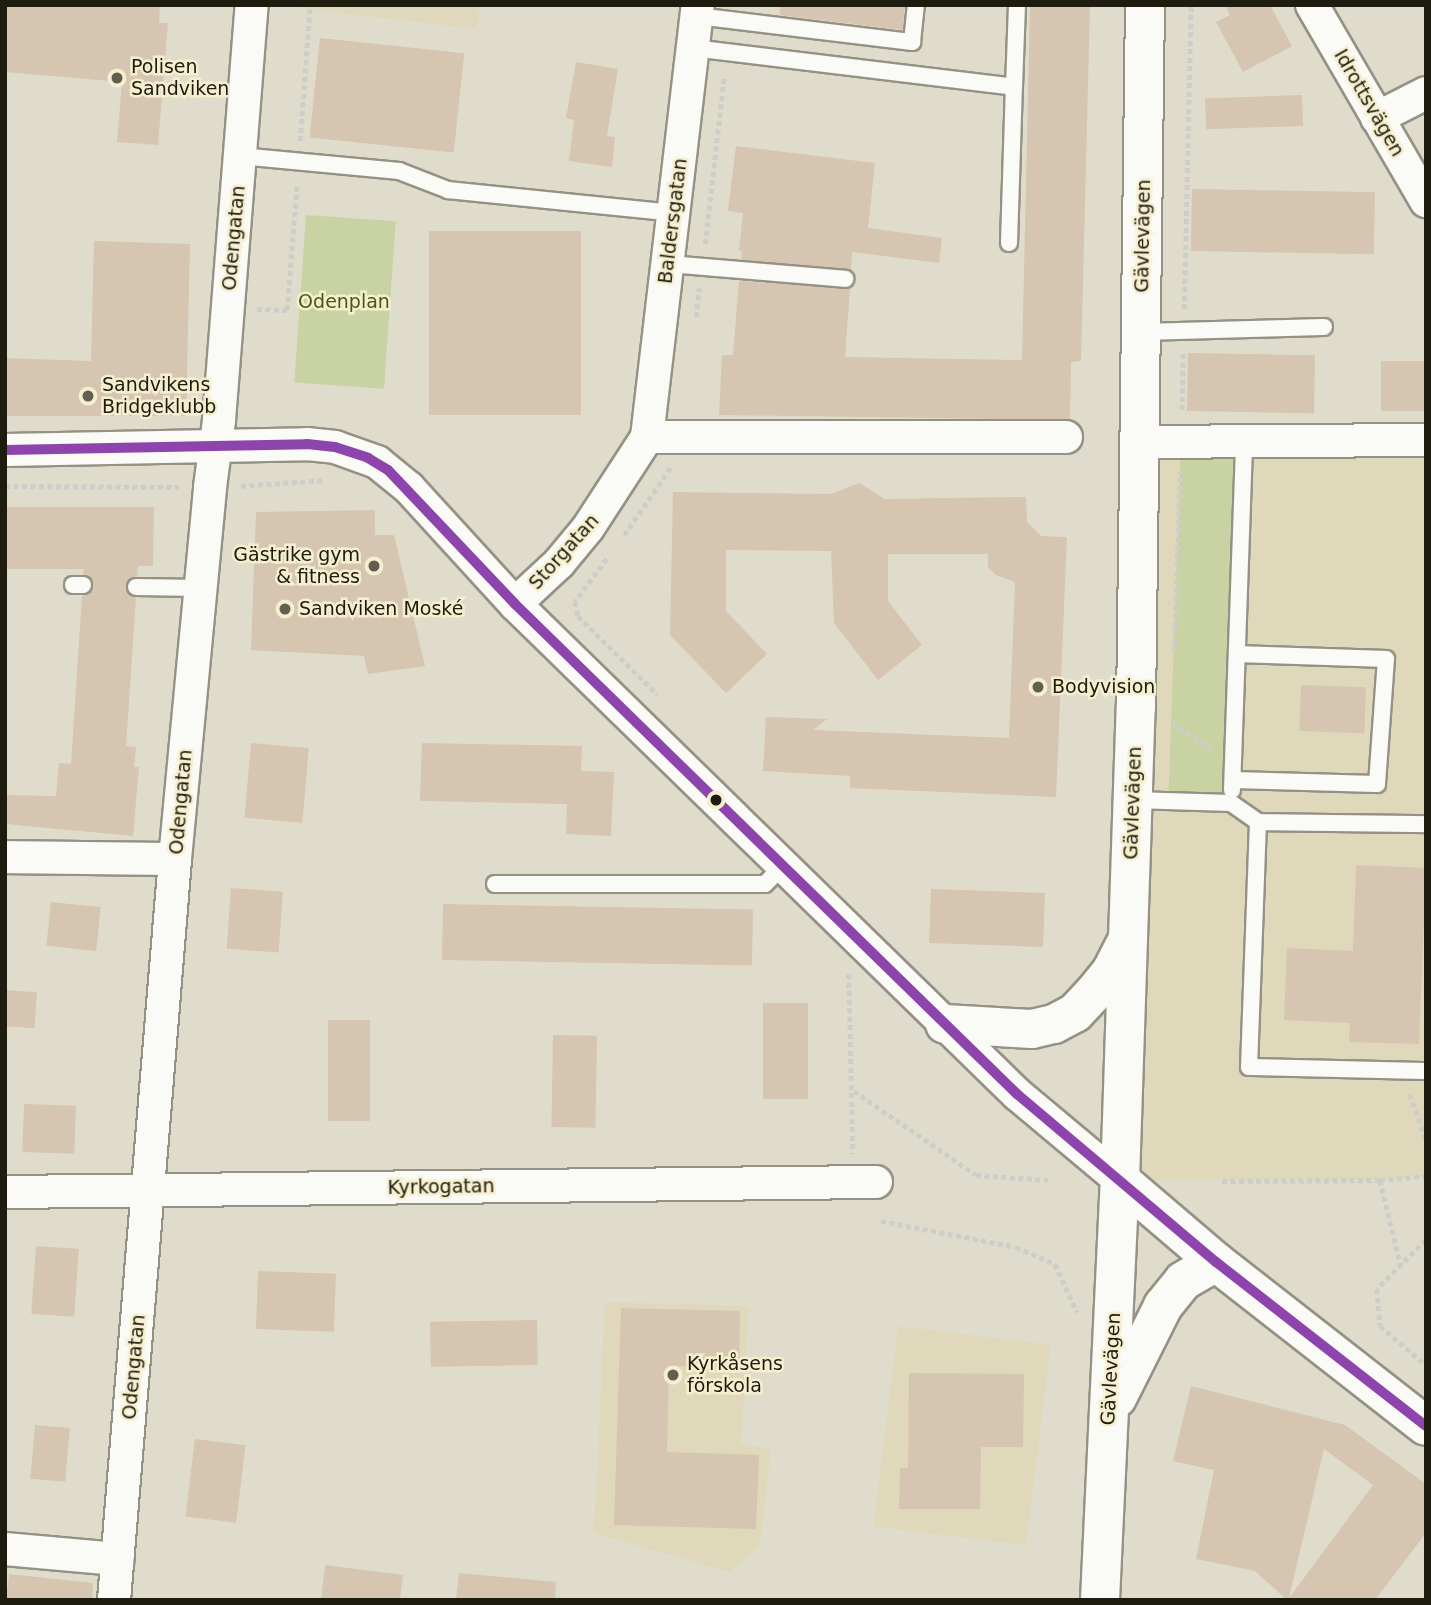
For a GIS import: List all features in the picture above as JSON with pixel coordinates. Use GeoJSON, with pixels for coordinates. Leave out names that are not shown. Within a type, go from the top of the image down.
{"type":"FeatureCollection","features":[{"type":"Feature","properties":{"kind":"main road","name":"Gävlevägen"},"geometry":{"type":"LineString","coordinates":[[1100,1600],[1120,1180],[1133,800],[1145,5]]}},
{"type":"Feature","properties":{"kind":"main road"},"geometry":{"type":"LineString","coordinates":[[945,1024],[1032,1029],[1054,1024],[1075,1013],[1093,994],[1111,972],[1128,939]]}},
{"type":"Feature","properties":{"kind":"main road"},"geometry":{"type":"LineString","coordinates":[[1120,1180],[1216,1262],[1426,1426]]}},
{"type":"Feature","properties":{"kind":"main road"},"geometry":{"type":"LineString","coordinates":[[1109,1415],[1163,1306],[1183,1281],[1216,1262]]}},
{"type":"Feature","properties":{"kind":"street","name":"Odengatan"},"geometry":{"type":"LineString","coordinates":[[114,1600],[175,859],[215,444],[252,5]]}},
{"type":"Feature","properties":{"kind":"street","name":"Idrottsvägen"},"geometry":{"type":"LineString","coordinates":[[1312,5],[1426,201]]}},
{"type":"Feature","properties":{"kind":"street","name":"Baldersgatan"},"geometry":{"type":"LineString","coordinates":[[647,437],[697,11]]}},
{"type":"Feature","properties":{"kind":"street"},"geometry":{"type":"LineString","coordinates":[[1377,118],[1426,93]]}},
{"type":"Feature","properties":{"kind":"street"},"geometry":{"type":"LineString","coordinates":[[647,437],[1066,437]]}},
{"type":"Feature","properties":{"kind":"street","name":"Storgatan"},"geometry":{"type":"LineString","coordinates":[[5,450],[215,444],[307,444],[335,447],[377,463],[400,480],[515,604],[559,563],[589,528],[647,437]]}},
{"type":"Feature","properties":{"kind":"street"},"geometry":{"type":"LineString","coordinates":[[1140,442],[1426,440]]}},
{"type":"Feature","properties":{"kind":"street"},"geometry":{"type":"LineString","coordinates":[[515,604],[1017,1094],[1120,1180]]}},
{"type":"Feature","properties":{"kind":"street"},"geometry":{"type":"LineString","coordinates":[[5,857],[175,859]]}},
{"type":"Feature","properties":{"kind":"street","name":"Kyrkogatan"},"geometry":{"type":"LineString","coordinates":[[5,1192],[863,1182]]}},
{"type":"Feature","properties":{"kind":"street"},"geometry":{"type":"LineString","coordinates":[[5,1549],[118,1559]]}},
{"type":"Feature","properties":{"kind":"lane"},"geometry":{"type":"LineString","coordinates":[[697,11],[912,42],[916,5]]}},
{"type":"Feature","properties":{"kind":"lane"},"geometry":{"type":"LineString","coordinates":[[1009,243],[1017,5]]}},
{"type":"Feature","properties":{"kind":"lane"},"geometry":{"type":"LineString","coordinates":[[693,48],[1014,87]]}},
{"type":"Feature","properties":{"kind":"lane"},"geometry":{"type":"LineString","coordinates":[[240,156],[398,171],[448,190],[673,213]]}},
{"type":"Feature","properties":{"kind":"lane"},"geometry":{"type":"LineString","coordinates":[[668,264],[845,279]]}},
{"type":"Feature","properties":{"kind":"lane"},"geometry":{"type":"LineString","coordinates":[[1141,332],[1324,327]]}},
{"type":"Feature","properties":{"kind":"lane"},"geometry":{"type":"LineString","coordinates":[[1231,803],[1244,442]]}},
{"type":"Feature","properties":{"kind":"lane"},"geometry":{"type":"LineString","coordinates":[[136,587],[201,588]]}},
{"type":"Feature","properties":{"kind":"lane"},"geometry":{"type":"LineString","coordinates":[[1233,772],[1377,784],[1386,659],[1237,653]]}},
{"type":"Feature","properties":{"kind":"lane"},"geometry":{"type":"LineString","coordinates":[[1133,800],[1231,803],[1258,822],[1426,824]]}},
{"type":"Feature","properties":{"kind":"lane"},"geometry":{"type":"LineString","coordinates":[[1258,822],[1249,1067],[1426,1071]]}},
{"type":"Feature","properties":{"kind":"lane"},"geometry":{"type":"LineString","coordinates":[[495,884],[765,884],[782,867]]}},
{"type":"Feature","properties":{"kind":"path"},"geometry":{"type":"LineString","coordinates":[[1174,658],[1191,5]]}},
{"type":"Feature","properties":{"kind":"path"},"geometry":{"type":"LineString","coordinates":[[695,319],[727,52]]}},
{"type":"Feature","properties":{"kind":"path"},"geometry":{"type":"LineString","coordinates":[[620,540],[673,466],[682,463]]}},
{"type":"Feature","properties":{"kind":"path"},"geometry":{"type":"LineString","coordinates":[[5,486],[210,487],[333,479]]}},
{"type":"Feature","properties":{"kind":"path"},"geometry":{"type":"LineString","coordinates":[[612,551],[575,603],[578,616],[666,704]]}},
{"type":"Feature","properties":{"kind":"path"},"geometry":{"type":"LineString","coordinates":[[1171,736],[1172,710]]}},
{"type":"Feature","properties":{"kind":"path"},"geometry":{"type":"LineString","coordinates":[[1172,723],[1233,772]]}},
{"type":"Feature","properties":{"kind":"path"},"geometry":{"type":"LineString","coordinates":[[844,965],[850,977],[853,1153],[863,1182]]}},
{"type":"Feature","properties":{"kind":"path"},"geometry":{"type":"LineString","coordinates":[[1402,1071],[1426,1140]]}},
{"type":"Feature","properties":{"kind":"path"},"geometry":{"type":"LineString","coordinates":[[853,1091],[976,1175],[1048,1180]]}},
{"type":"Feature","properties":{"kind":"path"},"geometry":{"type":"LineString","coordinates":[[1222,1181],[1380,1180],[1426,1176]]}},
{"type":"Feature","properties":{"kind":"path"},"geometry":{"type":"LineString","coordinates":[[1380,1180],[1401,1266]]}},
{"type":"Feature","properties":{"kind":"path"},"geometry":{"type":"LineString","coordinates":[[881,1220],[1016,1247],[1055,1264],[1077,1307],[1077,1320]]}},
{"type":"Feature","properties":{"kind":"path"},"geometry":{"type":"LineString","coordinates":[[1426,1240],[1377,1289],[1380,1326],[1426,1365]]}},
{"type":"Feature","properties":{"kind":"shaded area"},"geometry":{"type":"Polygon","coordinates":[[[298,5],[480,5],[477,29],[298,8],[298,5]]]}},
{"type":"Feature","properties":{"kind":"shaded area"},"geometry":{"type":"Polygon","coordinates":[[[1426,441],[1426,1176],[1380,1180],[1120,1180],[1140,442],[1426,441]]]}},
{"type":"Feature","properties":{"kind":"shaded area","name":"Kyrkåsens förskola"},"geometry":{"type":"Polygon","coordinates":[[[605,1302],[749,1306],[741,1444],[771,1449],[760,1546],[730,1572],[594,1533],[605,1302]]]}},
{"type":"Feature","properties":{"kind":"shaded area"},"geometry":{"type":"Polygon","coordinates":[[[898,1326],[1051,1345],[1026,1545],[873,1526],[898,1326]]]}},
{"type":"Feature","properties":{"kind":"green space","name":"Odenplan"},"geometry":{"type":"Polygon","coordinates":[[[306,215],[396,221],[384,389],[294,383],[306,215]]]}},
{"type":"Feature","properties":{"kind":"green space"},"geometry":{"type":"Polygon","coordinates":[[[1181,439],[1244,441],[1231,803],[1168,801],[1181,439]]]}},
{"type":"Feature","properties":{"kind":"building","name":"Polisen Sandviken"},"geometry":{"type":"Polygon","coordinates":[[[5,5],[160,5],[159,23],[168,23],[158,145],[117,142],[122,82],[5,72],[5,5]]]}},
{"type":"Feature","properties":{"kind":"building"},"geometry":{"type":"Polygon","coordinates":[[[780,5],[905,5],[903,30],[780,15],[780,5]]]}},
{"type":"Feature","properties":{"kind":"building"},"geometry":{"type":"Polygon","coordinates":[[[1030,5],[1090,5],[1081,361],[1071,362],[1070,420],[719,415],[722,355],[733,355],[739,281],[850,288],[845,357],[1022,360],[1030,5]]]}},
{"type":"Feature","properties":{"kind":"building"},"geometry":{"type":"Polygon","coordinates":[[[1225,5],[1270,5],[1292,46],[1243,72],[1216,22],[1230,15],[1225,5]]]}},
{"type":"Feature","properties":{"kind":"building"},"geometry":{"type":"Polygon","coordinates":[[[320,38],[464,53],[454,153],[310,137],[320,38]]]}},
{"type":"Feature","properties":{"kind":"building"},"geometry":{"type":"Polygon","coordinates":[[[576,62],[618,69],[607,136],[615,137],[612,167],[569,161],[574,120],[566,118],[576,62]]]}},
{"type":"Feature","properties":{"kind":"building"},"geometry":{"type":"Polygon","coordinates":[[[1302,95],[1303,126],[1206,129],[1205,98],[1302,95]]]}},
{"type":"Feature","properties":{"kind":"building"},"geometry":{"type":"Polygon","coordinates":[[[736,146],[875,163],[868,228],[942,238],[939,263],[852,252],[851,271],[741,260],[742,251],[739,251],[743,213],[728,211],[736,146]]]}},
{"type":"Feature","properties":{"kind":"building"},"geometry":{"type":"Polygon","coordinates":[[[1192,189],[1375,192],[1374,254],[1191,251],[1192,189]]]}},
{"type":"Feature","properties":{"kind":"building"},"geometry":{"type":"Polygon","coordinates":[[[429,231],[581,231],[581,415],[429,415],[429,231]]]}},
{"type":"Feature","properties":{"kind":"building"},"geometry":{"type":"Polygon","coordinates":[[[94,241],[190,244],[186,416],[5,416],[5,358],[91,361],[94,241]]]}},
{"type":"Feature","properties":{"kind":"building"},"geometry":{"type":"Polygon","coordinates":[[[1188,353],[1315,355],[1314,413],[1187,411],[1188,353]]]}},
{"type":"Feature","properties":{"kind":"building"},"geometry":{"type":"Polygon","coordinates":[[[1381,361],[1426,361],[1426,411],[1381,411],[1381,361]]]}},
{"type":"Feature","properties":{"kind":"building"},"geometry":{"type":"Polygon","coordinates":[[[859,483],[885,499],[1026,497],[1027,522],[1041,536],[1067,537],[1056,797],[850,788],[850,776],[763,771],[766,717],[827,719],[813,730],[1009,738],[1015,582],[996,575],[988,567],[988,554],[888,554],[888,601],[922,645],[878,680],[834,623],[831,551],[726,550],[726,611],[767,654],[726,693],[670,635],[673,492],[831,494],[859,483]]]}},
{"type":"Feature","properties":{"kind":"building"},"geometry":{"type":"Polygon","coordinates":[[[5,507],[154,507],[153,566],[138,566],[137,577],[130,578],[126,586],[127,593],[136,597],[126,746],[136,747],[134,767],[139,767],[133,836],[5,824],[5,795],[56,796],[59,763],[71,764],[82,596],[89,594],[93,586],[92,579],[83,575],[84,569],[5,569],[5,507]]]}},
{"type":"Feature","properties":{"kind":"building"},"geometry":{"type":"Polygon","coordinates":[[[375,510],[375,535],[394,535],[425,666],[368,674],[364,656],[251,650],[256,512],[375,510]]]}},
{"type":"Feature","properties":{"kind":"building"},"geometry":{"type":"Polygon","coordinates":[[[1301,685],[1366,687],[1364,733],[1299,731],[1301,685]]]}},
{"type":"Feature","properties":{"kind":"building"},"geometry":{"type":"Polygon","coordinates":[[[251,743],[309,748],[302,823],[244,818],[251,743]]]}},
{"type":"Feature","properties":{"kind":"building"},"geometry":{"type":"Polygon","coordinates":[[[422,743],[582,746],[581,771],[614,772],[611,836],[566,834],[567,804],[420,801],[422,743]]]}},
{"type":"Feature","properties":{"kind":"building"},"geometry":{"type":"Polygon","coordinates":[[[1356,865],[1426,868],[1419,1044],[1349,1042],[1350,1023],[1284,1020],[1287,948],[1353,951],[1356,865]]]}},
{"type":"Feature","properties":{"kind":"building"},"geometry":{"type":"Polygon","coordinates":[[[231,888],[283,892],[279,952],[227,949],[231,888]]]}},
{"type":"Feature","properties":{"kind":"building"},"geometry":{"type":"Polygon","coordinates":[[[931,889],[1045,893],[1043,947],[929,943],[931,889]]]}},
{"type":"Feature","properties":{"kind":"building"},"geometry":{"type":"Polygon","coordinates":[[[51,902],[101,907],[96,951],[46,946],[51,902]]]}},
{"type":"Feature","properties":{"kind":"building"},"geometry":{"type":"Polygon","coordinates":[[[443,904],[753,909],[752,965],[442,960],[443,904]]]}},
{"type":"Feature","properties":{"kind":"building"},"geometry":{"type":"Polygon","coordinates":[[[5,990],[37,992],[34,1028],[5,1026],[5,990]]]}},
{"type":"Feature","properties":{"kind":"building"},"geometry":{"type":"Polygon","coordinates":[[[763,1003],[808,1003],[808,1099],[763,1099],[763,1003]]]}},
{"type":"Feature","properties":{"kind":"building"},"geometry":{"type":"Polygon","coordinates":[[[328,1020],[370,1020],[370,1121],[328,1121],[328,1020]]]}},
{"type":"Feature","properties":{"kind":"building"},"geometry":{"type":"Polygon","coordinates":[[[553,1035],[597,1036],[595,1128],[551,1127],[553,1035]]]}},
{"type":"Feature","properties":{"kind":"building"},"geometry":{"type":"Polygon","coordinates":[[[24,1104],[76,1106],[74,1154],[22,1152],[24,1104]]]}},
{"type":"Feature","properties":{"kind":"building"},"geometry":{"type":"Polygon","coordinates":[[[36,1246],[79,1249],[74,1317],[31,1314],[36,1246]]]}},
{"type":"Feature","properties":{"kind":"building"},"geometry":{"type":"Polygon","coordinates":[[[258,1271],[336,1274],[334,1332],[256,1329],[258,1271]]]}},
{"type":"Feature","properties":{"kind":"building","name":"Kyrkåsens förskola"},"geometry":{"type":"Polygon","coordinates":[[[621,1308],[740,1311],[739,1368],[669,1366],[667,1452],[759,1455],[756,1529],[614,1525],[621,1308]]]}},
{"type":"Feature","properties":{"kind":"building"},"geometry":{"type":"Polygon","coordinates":[[[537,1320],[538,1365],[431,1367],[430,1322],[537,1320]]]}},
{"type":"Feature","properties":{"kind":"building"},"geometry":{"type":"Polygon","coordinates":[[[909,1373],[1024,1374],[1023,1447],[981,1447],[980,1509],[899,1509],[900,1468],[908,1468],[909,1373]]]}},
{"type":"Feature","properties":{"kind":"building"},"geometry":{"type":"Polygon","coordinates":[[[1191,1386],[1345,1425],[1426,1484],[1426,1533],[1375,1600],[1287,1600],[1255,1571],[1196,1559],[1214,1470],[1173,1461],[1191,1386]],[[1324,1449],[1289,1598],[1373,1485],[1324,1449]]]}},
{"type":"Feature","properties":{"kind":"building"},"geometry":{"type":"Polygon","coordinates":[[[35,1425],[70,1428],[65,1482],[30,1479],[35,1425]]]}},
{"type":"Feature","properties":{"kind":"building"},"geometry":{"type":"Polygon","coordinates":[[[195,1439],[246,1445],[236,1523],[185,1516],[195,1439]]]}},
{"type":"Feature","properties":{"kind":"building"},"geometry":{"type":"Polygon","coordinates":[[[325,1565],[403,1575],[400,1600],[321,1600],[325,1565]]]}},
{"type":"Feature","properties":{"kind":"building"},"geometry":{"type":"Polygon","coordinates":[[[459,1573],[556,1582],[555,1600],[456,1600],[459,1573]]]}},
{"type":"Feature","properties":{"kind":"building"},"geometry":{"type":"Polygon","coordinates":[[[9,1574],[93,1583],[92,1600],[6,1600],[9,1574]]]}},
{"type":"Feature","properties":{"kind":"transit line"},"geometry":{"type":"LineString","coordinates":[[5,450],[307,444],[335,447],[368,458],[388,470],[515,604],[1017,1094],[1216,1262],[1426,1426]]}},
{"type":"Feature","properties":{"kind":"place","name":"Polisen Sandviken"},"geometry":{"type":"Point","coordinates":[117,78]}},
{"type":"Feature","properties":{"kind":"place","name":"Sandvikens Bridgeklubb"},"geometry":{"type":"Point","coordinates":[88,396]}},
{"type":"Feature","properties":{"kind":"place","name":"Gästrike gym & fitness"},"geometry":{"type":"Point","coordinates":[374,566]}},
{"type":"Feature","properties":{"kind":"place","name":"Sandviken Moské"},"geometry":{"type":"Point","coordinates":[285,609]}},
{"type":"Feature","properties":{"kind":"place","name":"Bodyvision"},"geometry":{"type":"Point","coordinates":[1038,687]}},
{"type":"Feature","properties":{"kind":"place","name":"Kyrkåsens förskola"},"geometry":{"type":"Point","coordinates":[673,1375]}}]}
